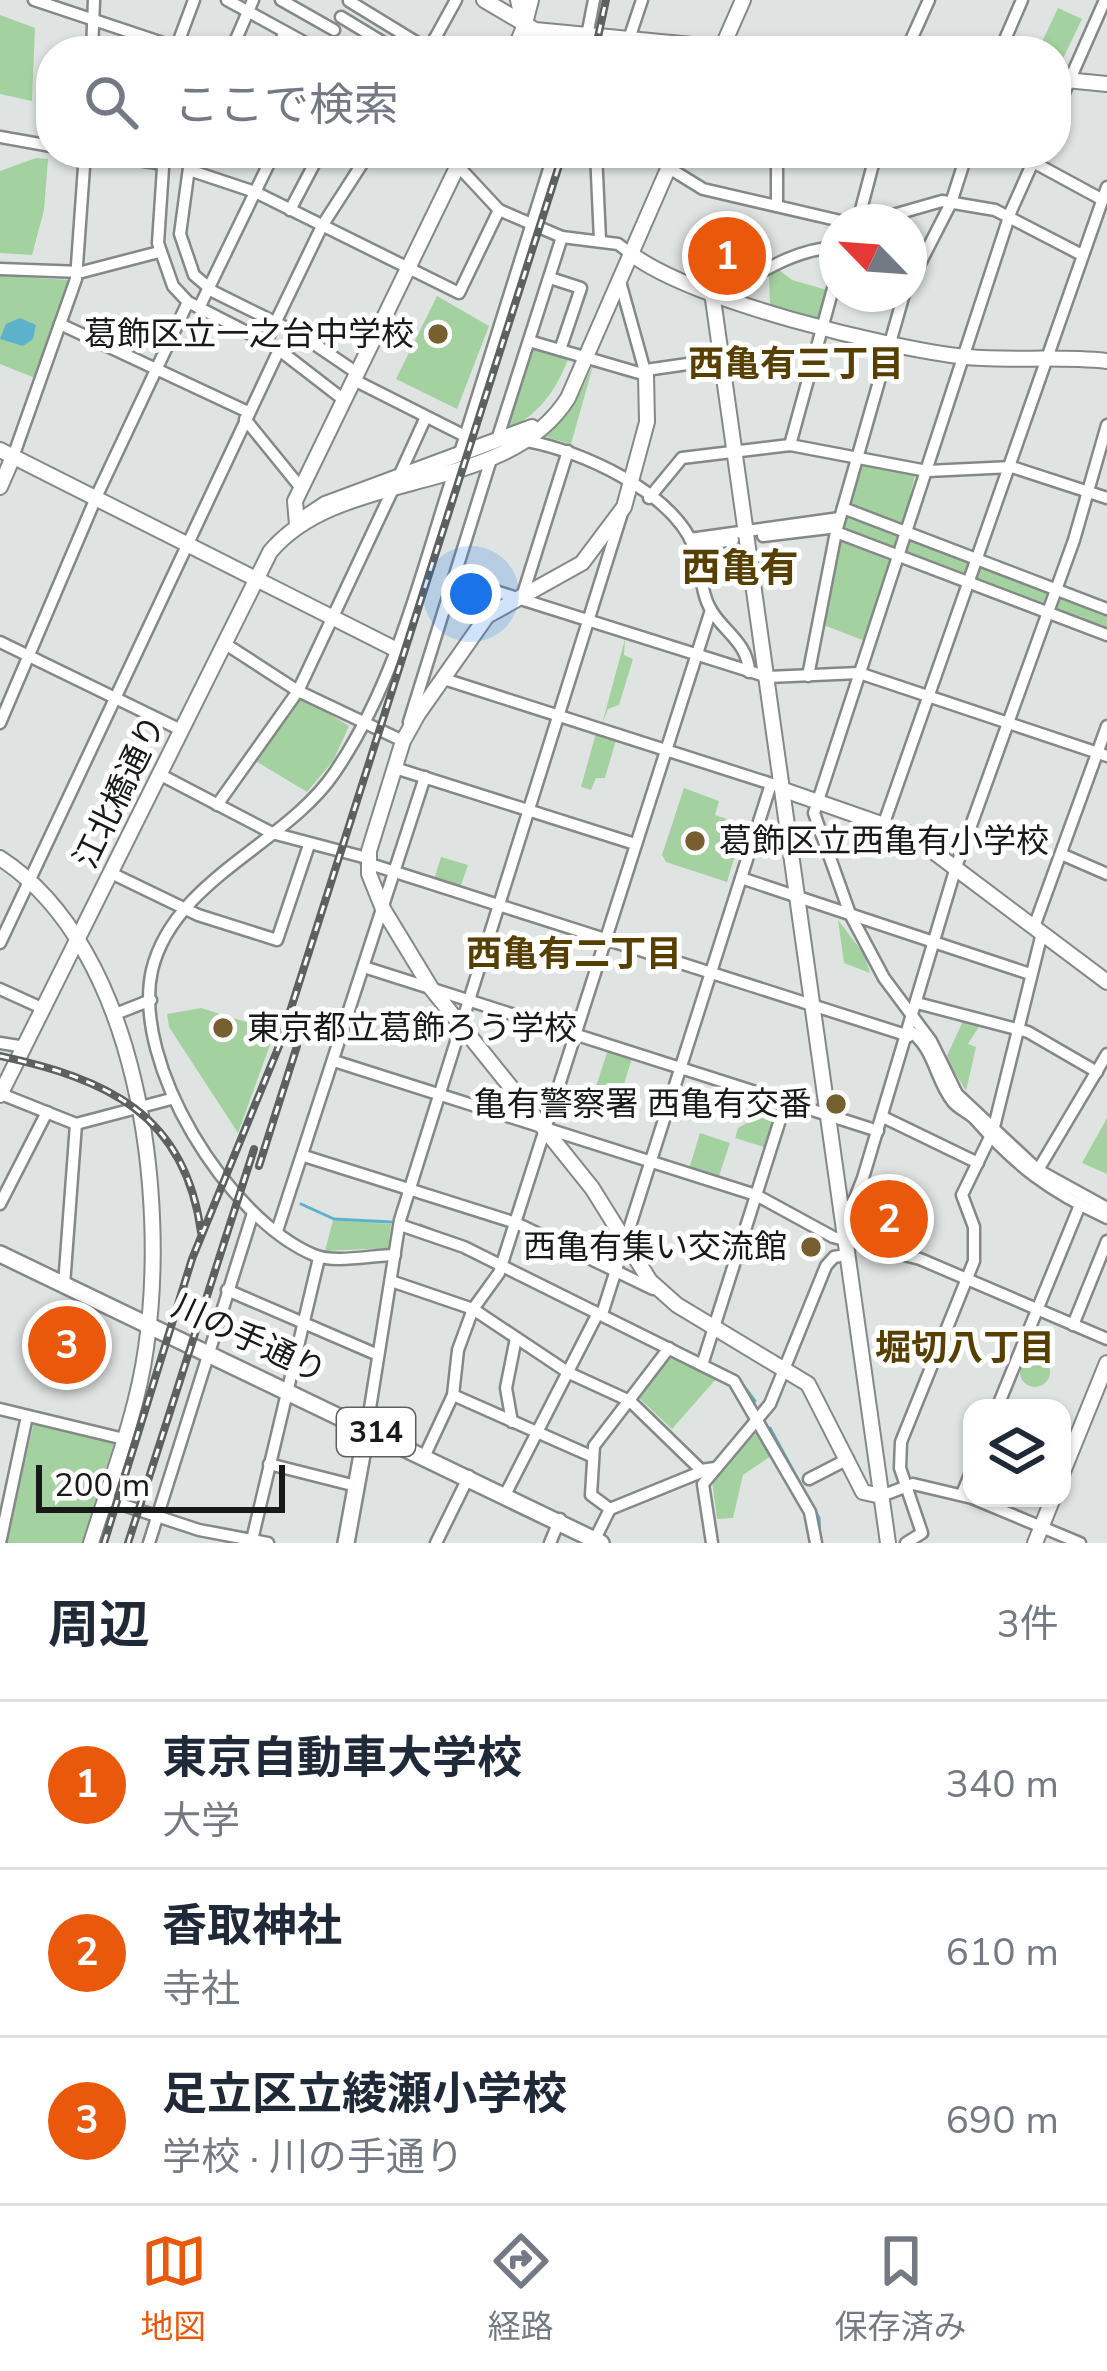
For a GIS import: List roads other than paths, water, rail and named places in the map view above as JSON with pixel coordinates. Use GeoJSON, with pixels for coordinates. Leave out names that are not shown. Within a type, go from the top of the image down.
{"type":"FeatureCollection","features":[{"type":"Feature","properties":{"kind":"main road","name":"川の手通り"},"geometry":{"type":"LineString","coordinates":[[0,1255],[506,1493],[598,1541]]}},
{"type":"Feature","properties":{"kind":"main road"},"geometry":{"type":"LineString","coordinates":[[346,1543],[367,1427]]}},
{"type":"Feature","properties":{"kind":"street"},"geometry":{"type":"LineString","coordinates":[[34,0],[134,36]]}},
{"type":"Feature","properties":{"kind":"street"},"geometry":{"type":"LineString","coordinates":[[93,36],[94,0]]}},
{"type":"Feature","properties":{"kind":"street"},"geometry":{"type":"LineString","coordinates":[[180,36],[194,0]]}},
{"type":"Feature","properties":{"kind":"street"},"geometry":{"type":"LineString","coordinates":[[227,0],[250,6],[293,36]]}},
{"type":"Feature","properties":{"kind":"street"},"geometry":{"type":"LineString","coordinates":[[281,0],[364,36]]}},
{"type":"Feature","properties":{"kind":"street"},"geometry":{"type":"LineString","coordinates":[[331,36],[349,0],[413,36]]}},
{"type":"Feature","properties":{"kind":"street"},"geometry":{"type":"LineString","coordinates":[[436,36],[456,0]]}},
{"type":"Feature","properties":{"kind":"street"},"geometry":{"type":"LineString","coordinates":[[484,0],[534,36]]}},
{"type":"Feature","properties":{"kind":"street"},"geometry":{"type":"LineString","coordinates":[[518,0],[524,27]]}},
{"type":"Feature","properties":{"kind":"street"},"geometry":{"type":"LineString","coordinates":[[520,36],[531,0]]}},
{"type":"Feature","properties":{"kind":"street"},"geometry":{"type":"LineString","coordinates":[[588,35],[594,0]]}},
{"type":"Feature","properties":{"kind":"street"},"geometry":{"type":"LineString","coordinates":[[630,36],[642,0]]}},
{"type":"Feature","properties":{"kind":"street"},"geometry":{"type":"LineString","coordinates":[[727,36],[742,0]]}},
{"type":"Feature","properties":{"kind":"street"},"geometry":{"type":"LineString","coordinates":[[913,36],[929,0]]}},
{"type":"Feature","properties":{"kind":"street"},"geometry":{"type":"LineString","coordinates":[[1006,36],[1022,0]]}},
{"type":"Feature","properties":{"kind":"street"},"geometry":{"type":"LineString","coordinates":[[1071,65],[1106,0]]}},
{"type":"Feature","properties":{"kind":"street"},"geometry":{"type":"LineString","coordinates":[[237,36],[250,6]]}},
{"type":"Feature","properties":{"kind":"street"},"geometry":{"type":"LineString","coordinates":[[524,27],[592,36]]}},
{"type":"Feature","properties":{"kind":"street"},"geometry":{"type":"LineString","coordinates":[[283,36],[285,32]]}},
{"type":"Feature","properties":{"kind":"street"},"geometry":{"type":"LineString","coordinates":[[1071,81],[1107,84]]}},
{"type":"Feature","properties":{"kind":"street"},"geometry":{"type":"LineString","coordinates":[[0,137],[36,143]]}},
{"type":"Feature","properties":{"kind":"street"},"geometry":{"type":"LineString","coordinates":[[0,487],[7,454],[77,272],[84,168]]}},
{"type":"Feature","properties":{"kind":"street"},"geometry":{"type":"LineString","coordinates":[[164,168],[159,252],[164,271],[193,305],[279,350],[344,400]]}},
{"type":"Feature","properties":{"kind":"street"},"geometry":{"type":"LineString","coordinates":[[186,168],[255,192],[459,293],[499,210]]}},
{"type":"Feature","properties":{"kind":"street"},"geometry":{"type":"LineString","coordinates":[[0,723],[155,367],[208,288],[264,168]]}},
{"type":"Feature","properties":{"kind":"street"},"geometry":{"type":"LineString","coordinates":[[290,211],[312,168]]}},
{"type":"Feature","properties":{"kind":"street"},"geometry":{"type":"LineString","coordinates":[[266,342],[322,226],[359,168]]}},
{"type":"Feature","properties":{"kind":"street"},"geometry":{"type":"LineString","coordinates":[[451,168],[295,501],[299,523],[396,483],[526,441],[564,404],[668,168]]}},
{"type":"Feature","properties":{"kind":"street"},"geometry":{"type":"LineString","coordinates":[[466,168],[499,210],[532,226],[562,237],[600,240],[717,294],[821,327],[963,356],[1107,361]]}},
{"type":"Feature","properties":{"kind":"street"},"geometry":{"type":"LineString","coordinates":[[395,1255],[319,1258],[253,1213],[171,1099],[152,1027],[151,1000],[157,958],[188,911],[324,787],[397,650],[549,168]]}},
{"type":"Feature","properties":{"kind":"street"},"geometry":{"type":"LineString","coordinates":[[597,168],[600,240]]}},
{"type":"Feature","properties":{"kind":"street"},"geometry":{"type":"LineString","coordinates":[[681,168],[703,189],[819,216]]}},
{"type":"Feature","properties":{"kind":"street"},"geometry":{"type":"LineString","coordinates":[[777,168],[777,206]]}},
{"type":"Feature","properties":{"kind":"street"},"geometry":{"type":"LineString","coordinates":[[862,204],[872,168]]}},
{"type":"Feature","properties":{"kind":"street"},"geometry":{"type":"LineString","coordinates":[[927,249],[951,203],[962,168]]}},
{"type":"Feature","properties":{"kind":"street"},"geometry":{"type":"LineString","coordinates":[[1031,168],[1010,216],[814,813],[850,914],[911,1028],[927,1048],[951,1100],[1038,1170],[1107,1208]]}},
{"type":"Feature","properties":{"kind":"street"},"geometry":{"type":"LineString","coordinates":[[1051,168],[1104,201]]}},
{"type":"Feature","properties":{"kind":"street"},"geometry":{"type":"LineString","coordinates":[[189,169],[180,242],[189,268],[208,288],[276,322],[425,419],[465,436]]}},
{"type":"Feature","properties":{"kind":"street"},"geometry":{"type":"LineString","coordinates":[[884,823],[1107,187]]}},
{"type":"Feature","properties":{"kind":"street"},"geometry":{"type":"LineString","coordinates":[[927,208],[951,203],[1010,216],[1082,256]]}},
{"type":"Feature","properties":{"kind":"street"},"geometry":{"type":"LineString","coordinates":[[562,237],[367,861],[383,909],[431,988],[545,1128],[659,1292]]}},
{"type":"Feature","properties":{"kind":"street"},"geometry":{"type":"LineString","coordinates":[[717,294],[766,274],[787,254],[819,248]]}},
{"type":"Feature","properties":{"kind":"street"},"geometry":{"type":"LineString","coordinates":[[0,269],[77,272],[159,252]]}},
{"type":"Feature","properties":{"kind":"street"},"geometry":{"type":"LineString","coordinates":[[550,278],[580,288],[560,350]]}},
{"type":"Feature","properties":{"kind":"street"},"geometry":{"type":"LineString","coordinates":[[367,1427],[409,1190],[590,622],[647,422],[646,372],[619,278]]}},
{"type":"Feature","properties":{"kind":"street"},"geometry":{"type":"LineString","coordinates":[[717,294],[778,787],[799,896],[887,1543]]}},
{"type":"Feature","properties":{"kind":"street"},"geometry":{"type":"LineString","coordinates":[[790,446],[826,312]]}},
{"type":"Feature","properties":{"kind":"street"},"geometry":{"type":"LineString","coordinates":[[808,676],[839,521],[898,312]]}},
{"type":"Feature","properties":{"kind":"street"},"geometry":{"type":"LineString","coordinates":[[60,324],[246,416],[301,488]]}},
{"type":"Feature","properties":{"kind":"street"},"geometry":{"type":"LineString","coordinates":[[529,340],[560,350],[581,366],[646,372],[722,359]]}},
{"type":"Feature","properties":{"kind":"street"},"geometry":{"type":"LineString","coordinates":[[0,943],[184,543],[279,350]]}},
{"type":"Feature","properties":{"kind":"street"},"geometry":{"type":"LineString","coordinates":[[494,450],[545,417],[581,366]]}},
{"type":"Feature","properties":{"kind":"street"},"geometry":{"type":"LineString","coordinates":[[218,805],[298,691],[425,419]]}},
{"type":"Feature","properties":{"kind":"street"},"geometry":{"type":"LineString","coordinates":[[840,1212],[853,1203],[883,1117],[956,867],[1090,492],[1107,424]]}},
{"type":"Feature","properties":{"kind":"street"},"geometry":{"type":"LineString","coordinates":[[526,441],[568,451],[650,498],[692,543],[711,610],[740,643],[749,672]]}},
{"type":"Feature","properties":{"kind":"street"},"geometry":{"type":"LineString","coordinates":[[650,498],[682,458],[790,446],[927,471],[1012,467],[1107,498]]}},
{"type":"Feature","properties":{"kind":"street"},"geometry":{"type":"LineString","coordinates":[[518,596],[568,451]]}},
{"type":"Feature","properties":{"kind":"street"},"geometry":{"type":"LineString","coordinates":[[7,454],[397,650]]}},
{"type":"Feature","properties":{"kind":"street"},"geometry":{"type":"LineString","coordinates":[[405,736],[487,616],[590,556],[624,507]]}},
{"type":"Feature","properties":{"kind":"street"},"geometry":{"type":"LineString","coordinates":[[839,521],[898,556],[1107,635]]}},
{"type":"Feature","properties":{"kind":"street"},"geometry":{"type":"LineString","coordinates":[[692,543],[839,521],[906,532],[1107,609]]}},
{"type":"Feature","properties":{"kind":"street","name":"江北橋通り"},"geometry":{"type":"LineString","coordinates":[[0,1095],[255,579],[299,523]]}},
{"type":"Feature","properties":{"kind":"street"},"geometry":{"type":"LineString","coordinates":[[454,578],[768,677],[859,673],[1102,755]]}},
{"type":"Feature","properties":{"kind":"street"},"geometry":{"type":"LineString","coordinates":[[424,1455],[453,1396],[458,1350],[473,1309],[501,1266],[711,610]]}},
{"type":"Feature","properties":{"kind":"street"},"geometry":{"type":"LineString","coordinates":[[0,642],[181,730]]}},
{"type":"Feature","properties":{"kind":"street"},"geometry":{"type":"LineString","coordinates":[[224,643],[298,691],[361,724],[405,736]]}},
{"type":"Feature","properties":{"kind":"street"},"geometry":{"type":"LineString","coordinates":[[444,679],[884,823],[956,867],[1107,982]]}},
{"type":"Feature","properties":{"kind":"street"},"geometry":{"type":"LineString","coordinates":[[907,1543],[922,1533],[901,1468],[901,1442],[975,1249],[974,1227],[962,1196],[991,1135],[1038,930],[1061,854],[1102,755],[1107,726]]}},
{"type":"Feature","properties":{"kind":"street"},"geometry":{"type":"LineString","coordinates":[[395,768],[635,844]]}},
{"type":"Feature","properties":{"kind":"street"},"geometry":{"type":"LineString","coordinates":[[159,774],[272,833],[813,1006],[911,1028]]}},
{"type":"Feature","properties":{"kind":"street"},"geometry":{"type":"LineString","coordinates":[[277,1231],[425,777]]}},
{"type":"Feature","properties":{"kind":"street"},"geometry":{"type":"LineString","coordinates":[[506,1493],[600,1314],[741,878],[778,787]]}},
{"type":"Feature","properties":{"kind":"street"},"geometry":{"type":"LineString","coordinates":[[111,873],[188,911],[277,940],[309,845]]}},
{"type":"Feature","properties":{"kind":"street"},"geometry":{"type":"LineString","coordinates":[[1061,854],[1107,874]]}},
{"type":"Feature","properties":{"kind":"street"},"geometry":{"type":"LineString","coordinates":[[0,858],[29,880],[78,940],[113,1015],[138,1108],[154,1224],[149,1325],[124,1439],[91,1543]]}},
{"type":"Feature","properties":{"kind":"street"},"geometry":{"type":"LineString","coordinates":[[741,878],[1030,974]]}},
{"type":"Feature","properties":{"kind":"street"},"geometry":{"type":"LineString","coordinates":[[364,967],[878,1131]]}},
{"type":"Feature","properties":{"kind":"street"},"geometry":{"type":"LineString","coordinates":[[0,989],[44,1009]]}},
{"type":"Feature","properties":{"kind":"street"},"geometry":{"type":"LineString","coordinates":[[113,1015],[151,1000]]}},
{"type":"Feature","properties":{"kind":"street"},"geometry":{"type":"LineString","coordinates":[[916,1003],[1018,1028],[1097,1072]]}},
{"type":"Feature","properties":{"kind":"street"},"geometry":{"type":"LineString","coordinates":[[0,1043],[25,1047]]}},
{"type":"Feature","properties":{"kind":"street"},"geometry":{"type":"LineString","coordinates":[[1038,1170],[1107,1054]]}},
{"type":"Feature","properties":{"kind":"street"},"geometry":{"type":"LineString","coordinates":[[334,1061],[756,1195],[833,1237],[920,1259],[1107,1339]]}},
{"type":"Feature","properties":{"kind":"street"},"geometry":{"type":"LineString","coordinates":[[0,1095],[76,1124],[171,1099]]}},
{"type":"Feature","properties":{"kind":"street"},"geometry":{"type":"LineString","coordinates":[[702,1365],[786,1101]]}},
{"type":"Feature","properties":{"kind":"street"},"geometry":{"type":"LineString","coordinates":[[0,1204],[47,1112]]}},
{"type":"Feature","properties":{"kind":"street"},"geometry":{"type":"LineString","coordinates":[[883,1117],[978,1163]]}},
{"type":"Feature","properties":{"kind":"street"},"geometry":{"type":"LineString","coordinates":[[64,1285],[76,1124]]}},
{"type":"Feature","properties":{"kind":"street"},"geometry":{"type":"LineString","coordinates":[[991,1135],[1031,1176],[1107,1218]]}},
{"type":"Feature","properties":{"kind":"street"},"geometry":{"type":"LineString","coordinates":[[304,1156],[515,1223],[659,1292],[783,1365],[814,1391],[863,1492],[881,1496],[908,1484],[963,1495]]}},
{"type":"Feature","properties":{"kind":"street"},"geometry":{"type":"LineString","coordinates":[[1001,1399],[1080,1205]]}},
{"type":"Feature","properties":{"kind":"street"},"geometry":{"type":"LineString","coordinates":[[149,1543],[253,1213]]}},
{"type":"Feature","properties":{"kind":"street"},"geometry":{"type":"LineString","coordinates":[[400,1225],[501,1266],[737,1384],[815,1522],[816,1543]]}},
{"type":"Feature","properties":{"kind":"street"},"geometry":{"type":"LineString","coordinates":[[1073,1325],[1107,1241]]}},
{"type":"Feature","properties":{"kind":"street"},"geometry":{"type":"LineString","coordinates":[[703,1484],[770,1404],[830,1259],[846,1255]]}},
{"type":"Feature","properties":{"kind":"street"},"geometry":{"type":"LineString","coordinates":[[252,1540],[319,1258]]}},
{"type":"Feature","properties":{"kind":"street"},"geometry":{"type":"LineString","coordinates":[[391,1281],[473,1309],[569,1372],[630,1401],[701,1470],[712,1543]]}},
{"type":"Feature","properties":{"kind":"street"},"geometry":{"type":"LineString","coordinates":[[227,1290],[378,1354]]}},
{"type":"Feature","properties":{"kind":"street"},"geometry":{"type":"LineString","coordinates":[[512,1422],[506,1388],[516,1338]]}},
{"type":"Feature","properties":{"kind":"street"},"geometry":{"type":"LineString","coordinates":[[610,1509],[591,1495],[591,1456],[669,1348]]}},
{"type":"Feature","properties":{"kind":"street"},"geometry":{"type":"LineString","coordinates":[[1071,1452],[1107,1363]]}},
{"type":"Feature","properties":{"kind":"street"},"geometry":{"type":"LineString","coordinates":[[453,1396],[591,1456]]}},
{"type":"Feature","properties":{"kind":"street"},"geometry":{"type":"LineString","coordinates":[[0,1409],[124,1439]]}},
{"type":"Feature","properties":{"kind":"street"},"geometry":{"type":"LineString","coordinates":[[1,1543],[27,1416]]}},
{"type":"Feature","properties":{"kind":"street"},"geometry":{"type":"LineString","coordinates":[[809,1479],[848,1459]]}},
{"type":"Feature","properties":{"kind":"street"},"geometry":{"type":"LineString","coordinates":[[269,1464],[356,1486]]}},
{"type":"Feature","properties":{"kind":"street"},"geometry":{"type":"LineString","coordinates":[[598,1541],[610,1509],[715,1468]]}},
{"type":"Feature","properties":{"kind":"street"},"geometry":{"type":"LineString","coordinates":[[442,1541],[469,1476]]}},
{"type":"Feature","properties":{"kind":"street"},"geometry":{"type":"LineString","coordinates":[[105,1499],[229,1540],[268,1543]]}},
{"type":"Feature","properties":{"kind":"street"},"geometry":{"type":"LineString","coordinates":[[995,1507],[1080,1543]]}},
{"type":"Feature","properties":{"kind":"street"},"geometry":{"type":"LineString","coordinates":[[1035,1543],[1049,1507]]}},
{"type":"Feature","properties":{"kind":"street"},"geometry":{"type":"LineString","coordinates":[[550,1543],[560,1520]]}},
{"type":"Feature","properties":{"kind":"water"},"geometry":{"type":"Polygon","coordinates":[[[20,318],[36,325],[33,339],[23,346],[0,339],[6,324],[20,318]]]}},
{"type":"Feature","properties":{"kind":"waterway"},"geometry":{"type":"LineString","coordinates":[[301,1204],[334,1219],[391,1222]]}},
{"type":"Feature","properties":{"kind":"waterway"},"geometry":{"type":"LineString","coordinates":[[420,1225],[434,1231]]}},
{"type":"Feature","properties":{"kind":"waterway"},"geometry":{"type":"LineString","coordinates":[[583,1300],[595,1306]]}},
{"type":"Feature","properties":{"kind":"waterway"},"geometry":{"type":"LineString","coordinates":[[737,1377],[755,1401]]}},
{"type":"Feature","properties":{"kind":"waterway"},"geometry":{"type":"LineString","coordinates":[[770,1428],[819,1518],[820,1540]]}},
{"type":"Feature","properties":{"kind":"railway"},"geometry":{"type":"LineString","coordinates":[[598,36],[606,0]]}},
{"type":"Feature","properties":{"kind":"railway"},"geometry":{"type":"LineString","coordinates":[[104,1543],[192,1259],[279,1046],[558,168]]}},
{"type":"Feature","properties":{"kind":"railway"},"geometry":{"type":"LineString","coordinates":[[259,1166],[297,1046]]}},
{"type":"Feature","properties":{"kind":"railway"},"geometry":{"type":"LineString","coordinates":[[0,1056],[74,1076],[134,1108],[178,1158],[201,1232]]}},
{"type":"Feature","properties":{"kind":"railway"},"geometry":{"type":"LineString","coordinates":[[128,1543],[254,1149]]}},
{"type":"Feature","properties":{"kind":"place","name":"東京自動車大学校"},"geometry":{"type":"Point","coordinates":[727,256]}},
{"type":"Feature","properties":{"kind":"place","name":"葛飾区立一之台中学校"},"geometry":{"type":"Point","coordinates":[438,334]}},
{"type":"Feature","properties":{"kind":"place","name":"葛飾区立西亀有小学校"},"geometry":{"type":"Point","coordinates":[695,841]}},
{"type":"Feature","properties":{"kind":"place","name":"東京都立葛飾ろう学校"},"geometry":{"type":"Point","coordinates":[223,1028]}},
{"type":"Feature","properties":{"kind":"place","name":"亀有警察署 西亀有交番"},"geometry":{"type":"Point","coordinates":[836,1104]}},
{"type":"Feature","properties":{"kind":"place","name":"香取神社"},"geometry":{"type":"Point","coordinates":[889,1219]}},
{"type":"Feature","properties":{"kind":"place","name":"西亀有集い交流館"},"geometry":{"type":"Point","coordinates":[811,1247]}},
{"type":"Feature","properties":{"kind":"place","name":"足立区立綾瀬小学校"},"geometry":{"type":"Point","coordinates":[67,1345]}},
{"type":"Feature","properties":{"kind":"district","name":"西亀有三丁目"},"geometry":{"type":"Point","coordinates":[796,364]}},
{"type":"Feature","properties":{"kind":"district","name":"西亀有"},"geometry":{"type":"Point","coordinates":[740,568]}},
{"type":"Feature","properties":{"kind":"district","name":"西亀有二丁目"},"geometry":{"type":"Point","coordinates":[574,954]}},
{"type":"Feature","properties":{"kind":"district","name":"堀切八丁目"},"geometry":{"type":"Point","coordinates":[965,1348]}}]}
